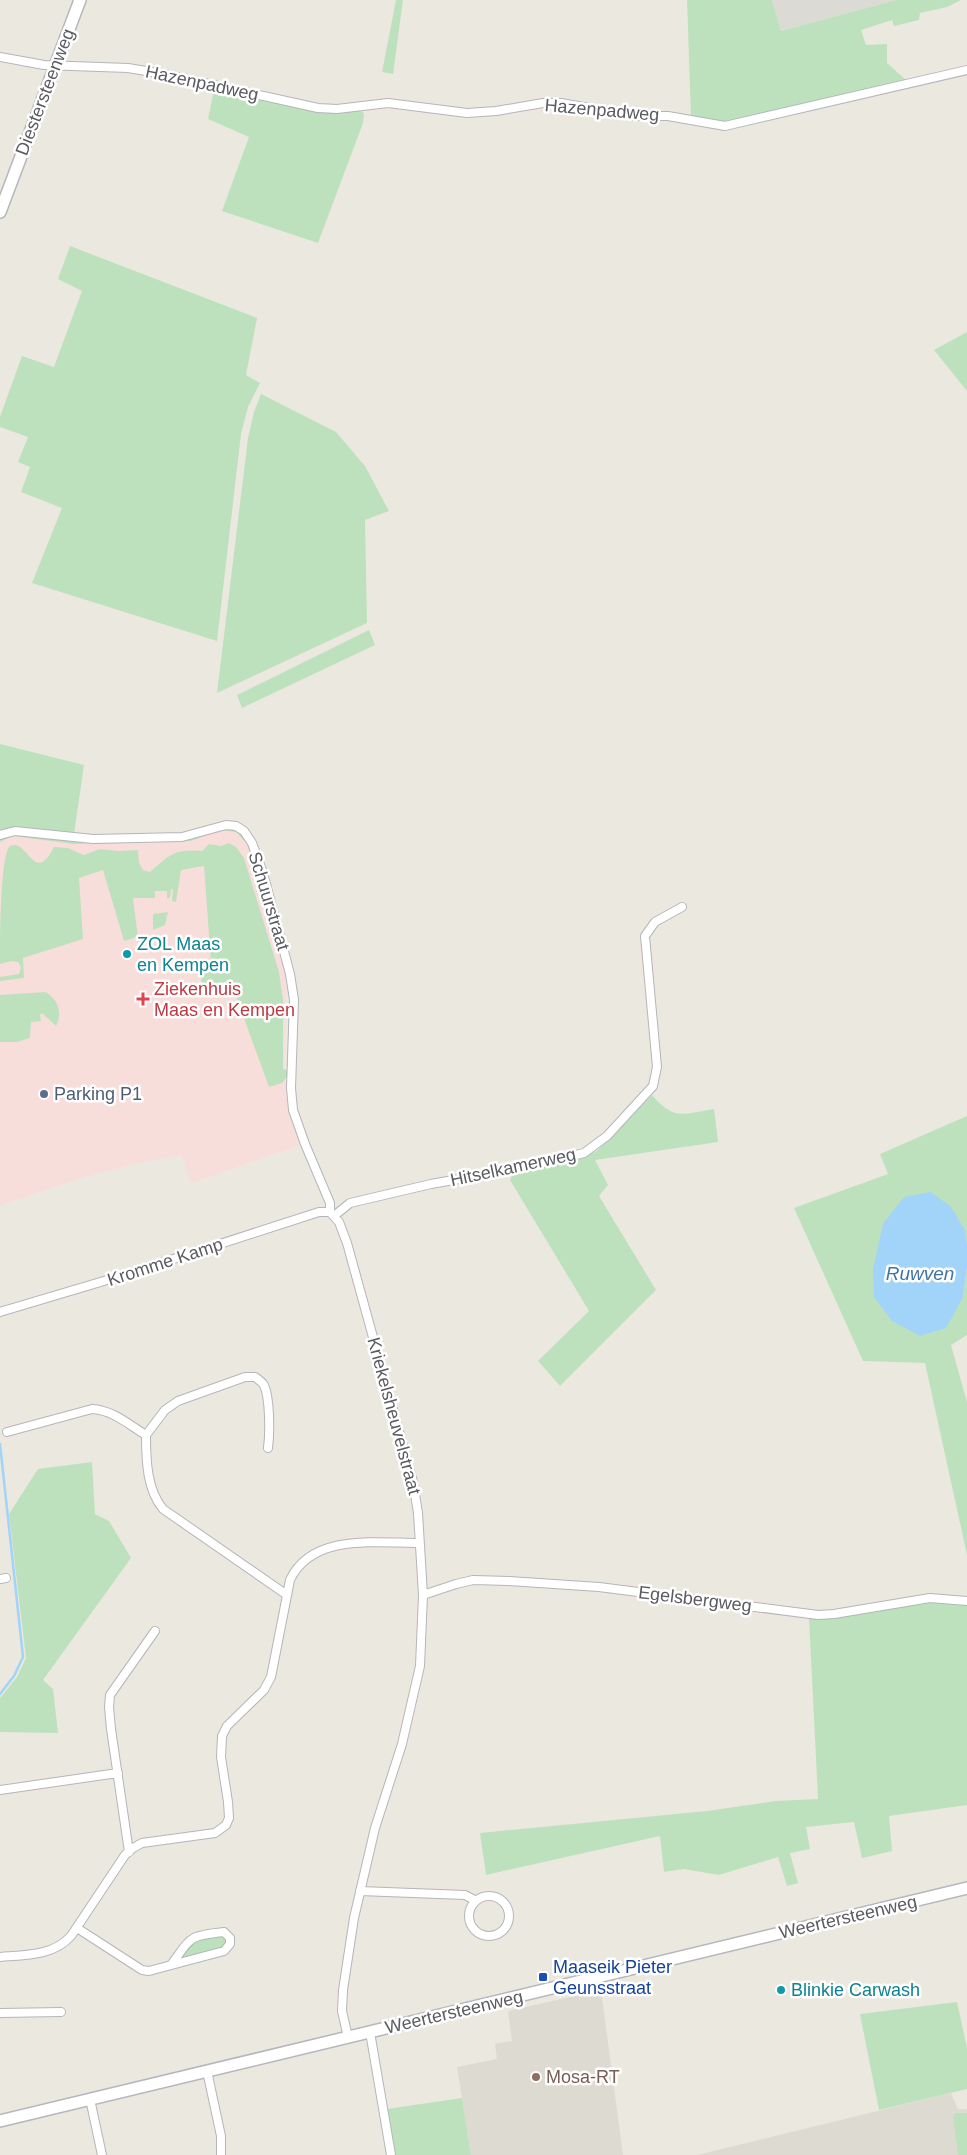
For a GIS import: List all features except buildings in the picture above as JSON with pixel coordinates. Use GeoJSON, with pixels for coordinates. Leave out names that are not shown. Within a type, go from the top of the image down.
{"type":"FeatureCollection","features":[{"type":"Feature","properties":{"kind":"main road","name":"Diestersteenweg"},"geometry":{"type":"LineString","coordinates":[[0,212],[80,0]]}},
{"type":"Feature","properties":{"kind":"main road","name":"Weertersteenweg"},"geometry":{"type":"LineString","coordinates":[[0,2121],[967,1888]]}},
{"type":"Feature","properties":{"kind":"street","name":"Hazenpadweg"},"geometry":{"type":"LineString","coordinates":[[0,57],[55,66],[128,68],[164,74],[318,108],[337,109],[388,103],[467,113],[496,111],[543,103],[561,103],[635,116],[668,116],[725,126],[967,70]]}},
{"type":"Feature","properties":{"kind":"street","name":"Schuurstraat"},"geometry":{"type":"LineString","coordinates":[[0,835],[15,831],[93,839],[182,837],[226,825],[236,826],[244,831],[252,843],[263,873],[290,974],[294,1008],[292,1101],[295,1119],[330,1203],[332,1214]]}},
{"type":"Feature","properties":{"kind":"street","name":"Hitselkamerweg"},"geometry":{"type":"LineString","coordinates":[[332,1214],[350,1203],[431,1184],[532,1166],[584,1153],[607,1136],[653,1086],[658,1067],[645,936],[655,922],[682,907]]}},
{"type":"Feature","properties":{"kind":"street","name":"Kromme Kamp"},"geometry":{"type":"LineString","coordinates":[[0,1312],[124,1275],[319,1212],[332,1214]]}},
{"type":"Feature","properties":{"kind":"street","name":"Kriekelsheuvelstraat"},"geometry":{"type":"LineString","coordinates":[[332,1214],[347,1243],[413,1482],[423,1595],[420,1666],[402,1744],[375,1828],[360,1891],[343,1990],[342,2011],[348,2037]]}},
{"type":"Feature","properties":{"kind":"street"},"geometry":{"type":"LineString","coordinates":[[268,1448],[267,1402],[264,1385],[255,1377],[245,1377],[178,1401],[165,1410],[146,1435],[151,1489],[155,1500],[164,1509],[287,1595]]}},
{"type":"Feature","properties":{"kind":"street"},"geometry":{"type":"LineString","coordinates":[[7,1432],[92,1409],[112,1413],[146,1435]]}},
{"type":"Feature","properties":{"kind":"street"},"geometry":{"type":"LineString","coordinates":[[0,1958],[52,1951],[64,1945],[129,1852],[142,1843],[215,1833],[226,1825],[229,1818],[221,1757],[222,1736],[227,1726],[264,1690],[271,1677],[287,1595],[295,1571],[303,1562],[328,1547],[341,1543],[419,1543]]}},
{"type":"Feature","properties":{"kind":"street","name":"Egelsbergweg"},"geometry":{"type":"LineString","coordinates":[[423,1595],[473,1580],[509,1581],[599,1587],[818,1615],[930,1598],[967,1601]]}},
{"type":"Feature","properties":{"kind":"street"},"geometry":{"type":"LineString","coordinates":[[129,1852],[109,1707],[110,1695],[155,1631]]}},
{"type":"Feature","properties":{"kind":"street"},"geometry":{"type":"LineString","coordinates":[[0,1790],[118,1773]]}},
{"type":"Feature","properties":{"kind":"street"},"geometry":{"type":"LineString","coordinates":[[360,1891],[465,1895],[476,1901]]}},
{"type":"Feature","properties":{"kind":"street"},"geometry":{"type":"LineString","coordinates":[[494,1897],[504,1903],[508,1921],[501,1932],[483,1935],[473,1927],[469,1917],[472,1905],[476,1901],[481,1898],[494,1897]]}},
{"type":"Feature","properties":{"kind":"street"},"geometry":{"type":"LineString","coordinates":[[77,1928],[142,1970],[149,1971],[224,1951],[230,1944],[230,1938],[224,1932],[196,1936],[188,1940],[170,1965]]}},
{"type":"Feature","properties":{"kind":"street"},"geometry":{"type":"LineString","coordinates":[[0,2012],[61,2012]]}},
{"type":"Feature","properties":{"kind":"street"},"geometry":{"type":"LineString","coordinates":[[370,2032],[391,2155]]}},
{"type":"Feature","properties":{"kind":"street"},"geometry":{"type":"LineString","coordinates":[[207,2071],[221,2136],[220,2155]]}},
{"type":"Feature","properties":{"kind":"street"},"geometry":{"type":"LineString","coordinates":[[90,2099],[102,2155]]}},
{"type":"Feature","properties":{"kind":"shaded area"},"geometry":{"type":"Polygon","coordinates":[[[772,0],[896,0],[781,31],[772,0]]]}},
{"type":"Feature","properties":{"kind":"shaded area","name":"Ziekenhuis Maas en Kempen"},"geometry":{"type":"Polygon","coordinates":[[[226,827],[243,833],[257,868],[287,979],[284,1070],[292,1118],[301,1145],[191,1183],[181,1155],[134,1164],[85,1177],[0,1206],[0,836],[186,839],[226,827]]]}},
{"type":"Feature","properties":{"kind":"shaded area","name":"Mosa-RT"},"geometry":{"type":"Polygon","coordinates":[[[601,1990],[623,2155],[471,2155],[457,2067],[497,2059],[495,2044],[512,2041],[508,2011],[601,1990]]]}},
{"type":"Feature","properties":{"kind":"shaded area"},"geometry":{"type":"Polygon","coordinates":[[[951,2093],[958,2109],[967,2109],[967,2155],[697,2155],[951,2093]]]}},
{"type":"Feature","properties":{"kind":"green space"},"geometry":{"type":"Polygon","coordinates":[[[396,0],[403,0],[393,74],[382,72],[396,0]]]}},
{"type":"Feature","properties":{"kind":"green space"},"geometry":{"type":"Polygon","coordinates":[[[687,0],[772,0],[781,31],[896,0],[961,0],[947,7],[920,13],[919,20],[894,26],[892,20],[861,30],[866,45],[887,44],[887,63],[907,81],[725,126],[691,117],[687,0]]]}},
{"type":"Feature","properties":{"kind":"green space"},"geometry":{"type":"Polygon","coordinates":[[[215,85],[308,109],[328,112],[360,111],[364,113],[363,123],[318,243],[222,211],[249,137],[208,119],[215,85]]]}},
{"type":"Feature","properties":{"kind":"green space"},"geometry":{"type":"Polygon","coordinates":[[[70,246],[257,318],[246,375],[260,383],[248,407],[241,434],[217,641],[32,583],[62,508],[21,492],[30,467],[18,462],[28,437],[0,427],[0,417],[22,356],[54,367],[82,291],[58,279],[70,246]]]}},
{"type":"Feature","properties":{"kind":"green space"},"geometry":{"type":"Polygon","coordinates":[[[967,332],[967,391],[934,350],[967,332]]]}},
{"type":"Feature","properties":{"kind":"green space"},"geometry":{"type":"Polygon","coordinates":[[[261,394],[336,432],[365,466],[389,511],[365,520],[367,623],[217,693],[248,438],[254,412],[261,394]]]}},
{"type":"Feature","properties":{"kind":"green space"},"geometry":{"type":"Polygon","coordinates":[[[369,630],[375,645],[242,708],[237,695],[369,630]]]}},
{"type":"Feature","properties":{"kind":"green space"},"geometry":{"type":"Polygon","coordinates":[[[0,744],[84,765],[74,834],[0,833],[0,744]]]}},
{"type":"Feature","properties":{"kind":"green space"},"geometry":{"type":"Polygon","coordinates":[[[225,827],[240,831],[250,845],[288,971],[293,999],[289,1074],[282,1083],[269,1087],[230,980],[202,990],[201,964],[211,963],[204,866],[181,870],[176,902],[172,901],[173,889],[171,889],[170,898],[167,898],[167,891],[155,891],[155,898],[133,898],[138,937],[124,941],[103,870],[79,878],[83,939],[23,958],[24,978],[0,981],[0,977],[19,974],[21,967],[18,962],[12,961],[0,964],[2,882],[4,865],[10,846],[16,845],[22,848],[36,862],[41,862],[47,858],[54,847],[68,848],[84,855],[100,849],[138,850],[139,863],[143,870],[150,872],[173,854],[185,851],[202,851],[209,844],[221,846],[229,843],[236,847],[244,858],[279,972],[283,1000],[283,1069],[287,1070],[290,1006],[285,968],[247,844],[236,832],[221,830],[191,841],[73,844],[13,836],[0,842],[0,837],[15,834],[88,841],[183,840],[225,827]]]}},
{"type":"Feature","properties":{"kind":"green space"},"geometry":{"type":"Polygon","coordinates":[[[168,912],[165,925],[153,930],[153,914],[168,912]]]}},
{"type":"Feature","properties":{"kind":"green space"},"geometry":{"type":"Polygon","coordinates":[[[45,992],[53,998],[58,1007],[59,1016],[56,1026],[42,1013],[40,1015],[41,1021],[31,1022],[30,1038],[17,1042],[0,1042],[0,995],[45,992]]]}},
{"type":"Feature","properties":{"kind":"green space"},"geometry":{"type":"Polygon","coordinates":[[[652,1095],[667,1109],[680,1114],[714,1109],[718,1142],[595,1160],[608,1185],[599,1196],[656,1290],[560,1386],[538,1361],[589,1311],[510,1180],[514,1172],[568,1162],[597,1151],[652,1095]]]}},
{"type":"Feature","properties":{"kind":"green space"},"geometry":{"type":"Polygon","coordinates":[[[967,1116],[967,1245],[962,1228],[955,1215],[931,1192],[963,1297],[967,1267],[967,1335],[951,1345],[967,1402],[967,1555],[925,1363],[863,1361],[794,1208],[888,1174],[880,1154],[967,1116]]]}},
{"type":"Feature","properties":{"kind":"green space"},"geometry":{"type":"Polygon","coordinates":[[[92,1462],[95,1514],[109,1521],[131,1558],[43,1680],[53,1689],[58,1733],[0,1732],[0,1698],[17,1677],[26,1658],[9,1514],[38,1469],[92,1462]]]}},
{"type":"Feature","properties":{"kind":"green space"},"geometry":{"type":"Polygon","coordinates":[[[926,1602],[967,1603],[967,1805],[889,1816],[892,1851],[862,1858],[854,1822],[806,1827],[810,1849],[790,1853],[798,1883],[787,1886],[778,1857],[719,1875],[684,1869],[664,1872],[660,1836],[486,1875],[480,1833],[707,1811],[776,1801],[818,1799],[809,1618],[830,1619],[926,1602]]]}},
{"type":"Feature","properties":{"kind":"green space"},"geometry":{"type":"Polygon","coordinates":[[[224,1935],[228,1939],[224,1948],[182,1958],[194,1942],[204,1938],[224,1935]]]}},
{"type":"Feature","properties":{"kind":"green space"},"geometry":{"type":"Polygon","coordinates":[[[957,2002],[967,2048],[967,2089],[879,2110],[860,2014],[957,2002]]]}},
{"type":"Feature","properties":{"kind":"green space"},"geometry":{"type":"Polygon","coordinates":[[[462,2098],[471,2155],[396,2155],[387,2109],[462,2098]]]}},
{"type":"Feature","properties":{"kind":"green space"},"geometry":{"type":"Polygon","coordinates":[[[956,2113],[967,2113],[967,2155],[958,2155],[953,2116],[956,2113]]]}},
{"type":"Feature","properties":{"kind":"water","name":"Ruwven"},"geometry":{"type":"Polygon","coordinates":[[[931,1192],[951,1207],[965,1230],[967,1267],[963,1297],[946,1328],[920,1336],[892,1321],[874,1297],[873,1269],[883,1224],[904,1197],[931,1192]]]}},
{"type":"Feature","properties":{"kind":"waterway"},"geometry":{"type":"LineString","coordinates":[[0,1444],[23,1657],[14,1676],[0,1694]]}},
{"type":"Feature","properties":{"kind":"place","name":"ZOL Maas en Kempen"},"geometry":{"type":"Point","coordinates":[127,954]}},
{"type":"Feature","properties":{"kind":"place","name":"Ziekenhuis Maas en Kempen"},"geometry":{"type":"Point","coordinates":[143,999]}},
{"type":"Feature","properties":{"kind":"place","name":"Parking P1"},"geometry":{"type":"Point","coordinates":[44,1094]}},
{"type":"Feature","properties":{"kind":"place","name":"Maaseik Pieter Geunsstraat"},"geometry":{"type":"Point","coordinates":[543,1977]}},
{"type":"Feature","properties":{"kind":"place","name":"Blinkie Carwash"},"geometry":{"type":"Point","coordinates":[781,1990]}},
{"type":"Feature","properties":{"kind":"place","name":"Mosa-RT"},"geometry":{"type":"Point","coordinates":[536,2077]}}]}
